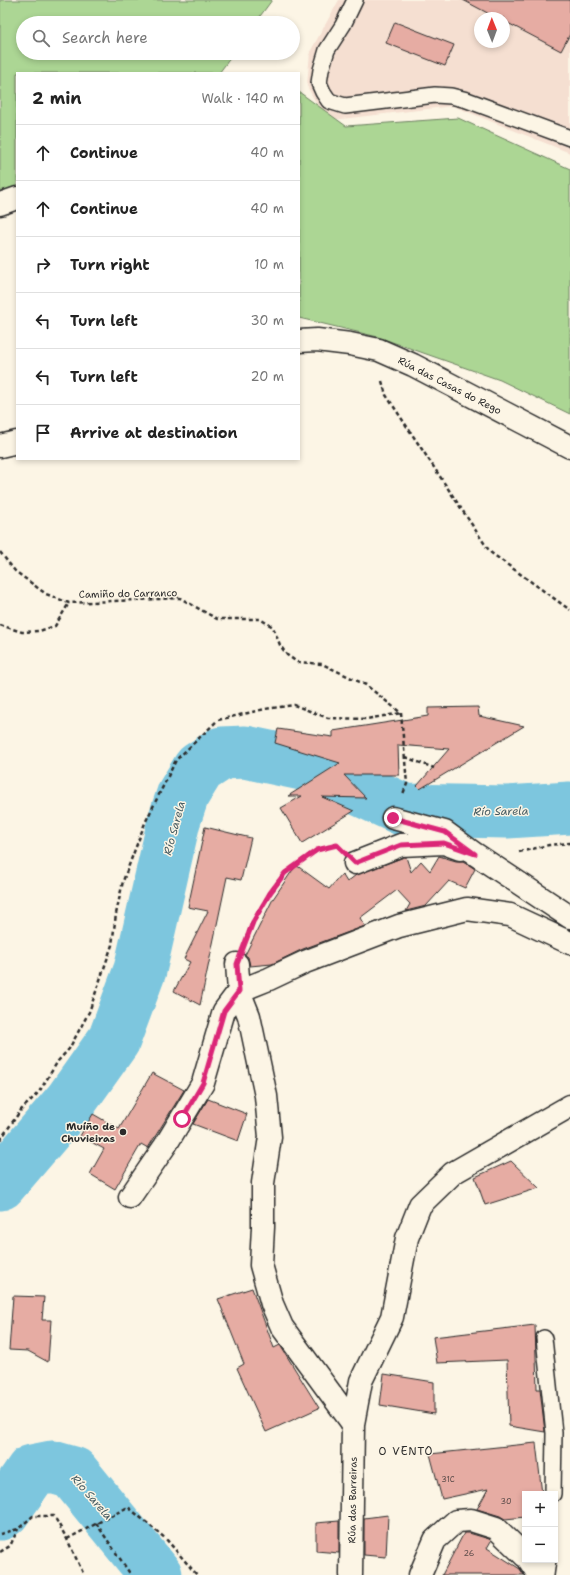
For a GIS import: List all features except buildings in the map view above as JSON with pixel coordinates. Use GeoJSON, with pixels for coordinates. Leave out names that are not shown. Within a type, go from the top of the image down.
{"type":"FeatureCollection","features":[{"type":"Feature","properties":{"kind":"street"},"geometry":{"type":"LineString","coordinates":[[0,204],[16,198]]}},
{"type":"Feature","properties":{"kind":"street","name":"Rúa das Casas do Rego"},"geometry":{"type":"LineString","coordinates":[[300,340],[317,340],[350,344],[379,350],[413,365],[570,447]]}},
{"type":"Feature","properties":{"kind":"street"},"geometry":{"type":"LineString","coordinates":[[0,446],[16,442]]}},
{"type":"Feature","properties":{"kind":"street"},"geometry":{"type":"LineString","coordinates":[[393,818],[445,832],[475,854],[570,917]]}},
{"type":"Feature","properties":{"kind":"street"},"geometry":{"type":"LineString","coordinates":[[355,863],[401,845],[444,843],[475,854]]}},
{"type":"Feature","properties":{"kind":"street"},"geometry":{"type":"LineString","coordinates":[[130,1197],[165,1146],[203,1083],[224,1011],[239,991],[269,979],[304,962],[399,926],[467,910],[510,915],[570,943]]}},
{"type":"Feature","properties":{"kind":"street"},"geometry":{"type":"LineString","coordinates":[[237,964],[239,991],[249,1016],[266,1096],[270,1136],[264,1183],[261,1265],[272,1304],[282,1327],[353,1424]]}},
{"type":"Feature","properties":{"kind":"street","name":"Rúa das Barreiras"},"geometry":{"type":"LineString","coordinates":[[351,1575],[353,1424],[361,1381],[392,1317],[407,1238],[420,1205],[453,1173],[570,1106]]}},
{"type":"Feature","properties":{"kind":"street"},"geometry":{"type":"LineString","coordinates":[[420,1575],[434,1540],[456,1521],[471,1520],[496,1528],[522,1553]]}},
{"type":"Feature","properties":{"kind":"street"},"geometry":{"type":"LineString","coordinates":[[531,1563],[539,1575]]}},
{"type":"Feature","properties":{"kind":"lane"},"geometry":{"type":"LineString","coordinates":[[355,0],[343,25],[327,50],[321,70],[319,83],[329,101],[345,106],[435,95],[451,96],[467,100],[570,138]]}},
{"type":"Feature","properties":{"kind":"lane"},"geometry":{"type":"LineString","coordinates":[[544,1338],[554,1433],[553,1491]]}},
{"type":"Feature","properties":{"kind":"lane"},"geometry":{"type":"LineString","coordinates":[[546,1575],[548,1563]]}},
{"type":"Feature","properties":{"kind":"path"},"geometry":{"type":"LineString","coordinates":[[379,350],[381,378],[386,395],[490,552],[570,610]]}},
{"type":"Feature","properties":{"kind":"path","name":"Camiño do Carranco"},"geometry":{"type":"LineString","coordinates":[[0,552],[15,571],[46,594],[69,603],[180,598],[217,619],[260,619],[273,627],[280,645],[287,655],[297,662],[322,664],[366,685],[401,713]]}},
{"type":"Feature","properties":{"kind":"path"},"geometry":{"type":"LineString","coordinates":[[0,625],[22,632],[39,631],[55,626],[69,603]]}},
{"type":"Feature","properties":{"kind":"path"},"geometry":{"type":"LineString","coordinates":[[0,1140],[21,1110],[40,1092],[58,1061],[69,1049],[89,1012],[112,945],[116,914],[123,881],[145,824],[176,760],[218,720],[265,709],[294,705],[328,718],[367,719],[401,713],[407,784]]}},
{"type":"Feature","properties":{"kind":"path"},"geometry":{"type":"LineString","coordinates":[[405,757],[434,768]]}},
{"type":"Feature","properties":{"kind":"path"},"geometry":{"type":"LineString","coordinates":[[500,870],[516,852],[549,844],[570,843]]}},
{"type":"Feature","properties":{"kind":"path"},"geometry":{"type":"LineString","coordinates":[[237,964],[253,922],[270,893],[285,873],[317,850],[337,845],[355,863]]}},
{"type":"Feature","properties":{"kind":"path"},"geometry":{"type":"LineString","coordinates":[[67,1539],[128,1507],[166,1539],[197,1575]]}},
{"type":"Feature","properties":{"kind":"path"},"geometry":{"type":"LineString","coordinates":[[0,1552],[10,1546],[18,1529],[33,1516],[54,1516],[84,1575]]}},
{"type":"Feature","properties":{"kind":"path"},"geometry":{"type":"LineString","coordinates":[[96,1523],[131,1575]]}},
{"type":"Feature","properties":{"kind":"path"},"geometry":{"type":"LineString","coordinates":[[0,1534],[18,1529]]}},
{"type":"Feature","properties":{"kind":"shaded area"},"geometry":{"type":"Polygon","coordinates":[[[339,0],[570,0],[570,153],[453,106],[341,119],[324,118],[307,86],[310,52],[339,0]]]}},
{"type":"Feature","properties":{"kind":"green space"},"geometry":{"type":"Polygon","coordinates":[[[0,0],[272,0],[260,16],[16,16],[16,60],[229,60],[220,72],[16,72],[16,187],[0,191],[0,0]]]}},
{"type":"Feature","properties":{"kind":"green space"},"geometry":{"type":"Polygon","coordinates":[[[300,93],[346,126],[458,118],[570,169],[570,414],[500,380],[378,337],[300,318],[300,93]]]}},
{"type":"Feature","properties":{"kind":"waterway","name":"Río Sarela"},"geometry":{"type":"LineString","coordinates":[[0,1184],[70,1102],[114,1040],[140,970],[174,821],[183,794],[199,768],[222,753],[245,752],[307,765],[404,810],[507,812],[570,808]]}},
{"type":"Feature","properties":{"kind":"waterway","name":"Río Sarela"},"geometry":{"type":"LineString","coordinates":[[0,1514],[4,1511],[32,1471],[52,1467],[73,1473],[156,1575]]}},
{"type":"Feature","properties":{"kind":"place","name":"Muíño de Chuvieiras"},"geometry":{"type":"Point","coordinates":[123,1132]}},
{"type":"Feature","properties":{"kind":"district","name":"O VENTO"},"geometry":{"type":"Point","coordinates":[406,1451]}},
{"type":"Feature","properties":{"kind":"route"},"geometry":{"type":"LineString","coordinates":[[182,1119],[203,1083],[224,1011],[239,991],[237,964],[253,922],[270,893],[285,873],[317,850],[337,845],[355,863],[401,845],[444,843],[475,854],[445,832],[393,818]]}}]}
